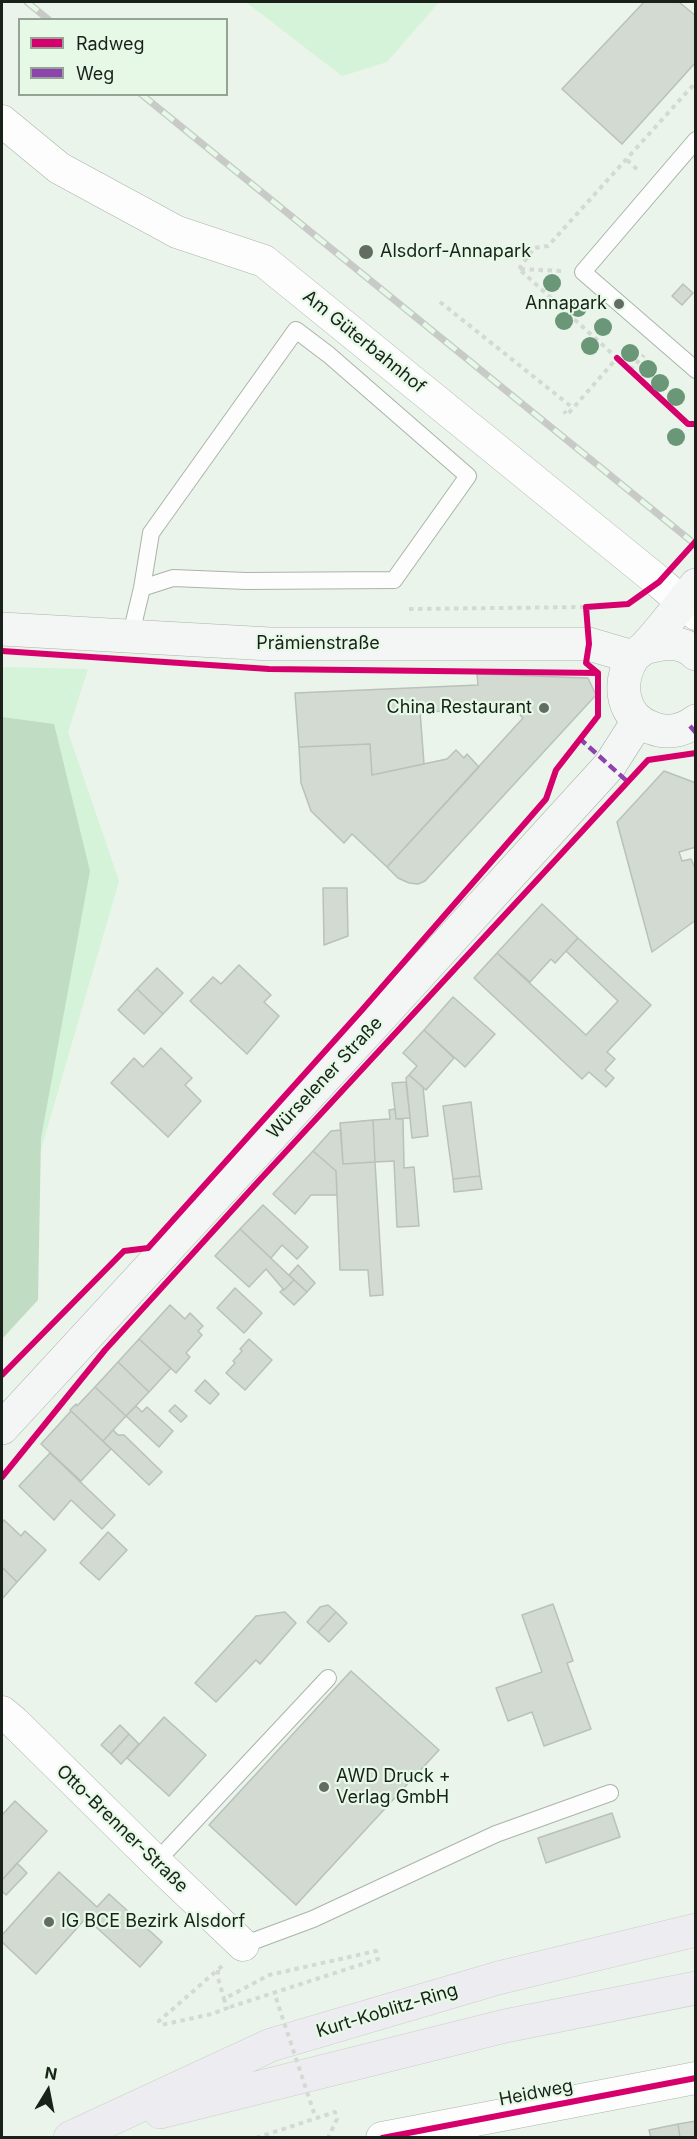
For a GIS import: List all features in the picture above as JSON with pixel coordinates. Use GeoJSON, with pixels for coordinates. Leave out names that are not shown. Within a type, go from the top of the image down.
{"type":"FeatureCollection","features":[{"type":"Feature","properties":{"kind":"main road"},"geometry":{"type":"LineString","coordinates":[[691,600],[639,652],[623,678],[623,694],[628,709],[638,721],[650,728],[677,731],[694,726]]}},
{"type":"Feature","properties":{"kind":"main road","name":"Prämienstraße"},"geometry":{"type":"LineString","coordinates":[[2,629],[130,638],[270,644],[590,644],[639,652]]}},
{"type":"Feature","properties":{"kind":"main road"},"geometry":{"type":"LineString","coordinates":[[639,652],[667,642],[690,648],[696,654]]}},
{"type":"Feature","properties":{"kind":"main road","name":"Würselener Straße"},"geometry":{"type":"LineString","coordinates":[[2,1428],[602,774],[638,721]]}},
{"type":"Feature","properties":{"kind":"main road","name":"Kurt-Koblitz-Ring"},"geometry":{"type":"LineString","coordinates":[[80,2133],[271,2045],[498,1978],[696,1930]]}},
{"type":"Feature","properties":{"kind":"main road","name":"Kurt-Koblitz-Ring"},"geometry":{"type":"LineString","coordinates":[[80,2133],[505,2026],[696,1988]]}},
{"type":"Feature","properties":{"kind":"street","name":"Am Güterbahnhof"},"geometry":{"type":"LineString","coordinates":[[2,121],[59,168],[177,232],[264,261],[691,600]]}},
{"type":"Feature","properties":{"kind":"street","name":"Otto-Brenner-Straße"},"geometry":{"type":"LineString","coordinates":[[2,1712],[243,1945]]}},
{"type":"Feature","properties":{"kind":"street","name":"Heidweg"},"geometry":{"type":"LineString","coordinates":[[382,2138],[696,2078]]}},
{"type":"Feature","properties":{"kind":"lane"},"geometry":{"type":"LineString","coordinates":[[696,140],[583,272],[696,370]]}},
{"type":"Feature","properties":{"kind":"lane"},"geometry":{"type":"LineString","coordinates":[[130,638],[142,588],[151,533],[296,330],[468,476],[394,580],[172,578],[142,588]]}},
{"type":"Feature","properties":{"kind":"lane"},"geometry":{"type":"LineString","coordinates":[[156,1862],[328,1678]]}},
{"type":"Feature","properties":{"kind":"lane"},"geometry":{"type":"LineString","coordinates":[[243,1945],[313,1919],[496,1834],[610,1793]]}},
{"type":"Feature","properties":{"kind":"path"},"geometry":{"type":"LineString","coordinates":[[519,269],[534,248],[548,246],[696,82]]}},
{"type":"Feature","properties":{"kind":"path"},"geometry":{"type":"LineString","coordinates":[[519,269],[583,272]]}},
{"type":"Feature","properties":{"kind":"path"},"geometry":{"type":"LineString","coordinates":[[519,269],[617,358],[567,415],[564,411]]}},
{"type":"Feature","properties":{"kind":"path"},"geometry":{"type":"LineString","coordinates":[[440,303],[573,408]]}},
{"type":"Feature","properties":{"kind":"path"},"geometry":{"type":"LineString","coordinates":[[224,1999],[269,1975],[375,1951],[378,1959],[276,1995],[212,2014],[161,2025],[159,2021],[243,1945]]}},
{"type":"Feature","properties":{"kind":"path"},"geometry":{"type":"LineString","coordinates":[[218,1970],[218,1978],[227,2008]]}},
{"type":"Feature","properties":{"kind":"path"},"geometry":{"type":"LineString","coordinates":[[276,1995],[315,2115]]}},
{"type":"Feature","properties":{"kind":"path"},"geometry":{"type":"LineString","coordinates":[[256,2138],[315,2115],[335,2112],[337,2119],[328,2138]]}},
{"type":"Feature","properties":{"kind":"green space"},"geometry":{"type":"Polygon","coordinates":[[[246,2],[439,2],[387,62],[342,76],[246,2]]]}},
{"type":"Feature","properties":{"kind":"green space"},"geometry":{"type":"Polygon","coordinates":[[[2,667],[88,669],[68,732],[119,881],[2,1284],[2,667]]]}},
{"type":"Feature","properties":{"kind":"green space"},"geometry":{"type":"Polygon","coordinates":[[[2,717],[54,724],[90,871],[41,1138],[38,1300],[2,1339],[2,717]]]}},
{"type":"Feature","properties":{"kind":"building"},"geometry":{"type":"Polygon","coordinates":[[[644,2],[679,2],[696,16],[696,62],[622,144],[562,89],[644,2]]]}},
{"type":"Feature","properties":{"kind":"building"},"geometry":{"type":"Polygon","coordinates":[[[683,284],[693,293],[682,305],[672,296],[683,284]]]}},
{"type":"Feature","properties":{"kind":"building"},"geometry":{"type":"Polygon","coordinates":[[[477,674],[588,678],[596,695],[425,881],[418,884],[409,883],[398,878],[387,867],[523,718],[513,705],[513,709],[477,708],[477,712],[420,711],[424,764],[372,775],[370,744],[299,747],[295,693],[478,685],[477,674]]]}},
{"type":"Feature","properties":{"kind":"building"},"geometry":{"type":"Polygon","coordinates":[[[370,744],[372,775],[447,759],[456,750],[464,758],[467,754],[479,767],[387,867],[352,834],[344,843],[311,811],[301,783],[299,747],[370,744]]]}},
{"type":"Feature","properties":{"kind":"building"},"geometry":{"type":"Polygon","coordinates":[[[664,771],[696,783],[696,847],[679,852],[682,861],[691,859],[696,870],[696,920],[652,952],[617,822],[664,771]]]}},
{"type":"Feature","properties":{"kind":"building"},"geometry":{"type":"Polygon","coordinates":[[[323,888],[347,888],[348,936],[324,945],[323,888]]]}},
{"type":"Feature","properties":{"kind":"building"},"geometry":{"type":"Polygon","coordinates":[[[542,904],[578,938],[555,963],[551,959],[530,982],[497,953],[542,904]]]}},
{"type":"Feature","properties":{"kind":"building"},"geometry":{"type":"Polygon","coordinates":[[[578,938],[651,1005],[607,1052],[615,1059],[605,1070],[614,1078],[606,1087],[589,1072],[582,1079],[474,978],[497,953],[586,1035],[618,1001],[566,951],[578,938]]]}},
{"type":"Feature","properties":{"kind":"building"},"geometry":{"type":"Polygon","coordinates":[[[239,965],[271,995],[264,1002],[279,1016],[247,1054],[190,1001],[213,977],[221,984],[239,965]]]}},
{"type":"Feature","properties":{"kind":"building"},"geometry":{"type":"Polygon","coordinates":[[[157,968],[183,993],[163,1014],[137,989],[157,968]]]}},
{"type":"Feature","properties":{"kind":"building"},"geometry":{"type":"Polygon","coordinates":[[[137,989],[163,1014],[144,1034],[118,1010],[137,989]]]}},
{"type":"Feature","properties":{"kind":"building"},"geometry":{"type":"Polygon","coordinates":[[[453,997],[495,1034],[465,1067],[424,1030],[453,997]]]}},
{"type":"Feature","properties":{"kind":"building"},"geometry":{"type":"Polygon","coordinates":[[[424,1030],[454,1058],[426,1090],[409,1075],[417,1066],[403,1053],[424,1030]]]}},
{"type":"Feature","properties":{"kind":"building"},"geometry":{"type":"Polygon","coordinates":[[[161,1048],[192,1078],[185,1085],[201,1101],[168,1137],[111,1083],[134,1058],[143,1067],[161,1048]]]}},
{"type":"Feature","properties":{"kind":"building"},"geometry":{"type":"Polygon","coordinates":[[[409,1075],[423,1087],[428,1136],[412,1138],[406,1078],[409,1075]]]}},
{"type":"Feature","properties":{"kind":"building"},"geometry":{"type":"Polygon","coordinates":[[[406,1082],[410,1118],[396,1119],[392,1083],[406,1082]]]}},
{"type":"Feature","properties":{"kind":"building"},"geometry":{"type":"Polygon","coordinates":[[[471,1102],[480,1176],[453,1179],[443,1106],[471,1102]]]}},
{"type":"Feature","properties":{"kind":"building"},"geometry":{"type":"Polygon","coordinates":[[[395,1109],[396,1119],[403,1119],[404,1168],[414,1167],[419,1226],[397,1227],[394,1161],[375,1162],[373,1120],[390,1119],[389,1110],[395,1109]]]}},
{"type":"Feature","properties":{"kind":"building"},"geometry":{"type":"Polygon","coordinates":[[[373,1120],[375,1162],[343,1164],[340,1123],[373,1120]]]}},
{"type":"Feature","properties":{"kind":"building"},"geometry":{"type":"Polygon","coordinates":[[[341,1130],[343,1164],[375,1162],[383,1295],[370,1296],[368,1270],[340,1270],[336,1171],[313,1151],[331,1131],[341,1130]]]}},
{"type":"Feature","properties":{"kind":"building"},"geometry":{"type":"Polygon","coordinates":[[[313,1151],[336,1171],[337,1195],[311,1195],[295,1214],[273,1194],[313,1151]]]}},
{"type":"Feature","properties":{"kind":"building"},"geometry":{"type":"Polygon","coordinates":[[[480,1176],[482,1189],[454,1192],[453,1179],[480,1176]]]}},
{"type":"Feature","properties":{"kind":"building"},"geometry":{"type":"Polygon","coordinates":[[[263,1205],[308,1247],[297,1259],[282,1245],[271,1258],[240,1229],[263,1205]]]}},
{"type":"Feature","properties":{"kind":"building"},"geometry":{"type":"Polygon","coordinates":[[[240,1229],[294,1280],[284,1290],[266,1269],[249,1287],[215,1256],[240,1229]]]}},
{"type":"Feature","properties":{"kind":"building"},"geometry":{"type":"Polygon","coordinates":[[[298,1265],[315,1283],[307,1292],[289,1275],[298,1265]]]}},
{"type":"Feature","properties":{"kind":"building"},"geometry":{"type":"Polygon","coordinates":[[[294,1280],[307,1292],[294,1305],[280,1292],[294,1280]]]}},
{"type":"Feature","properties":{"kind":"building"},"geometry":{"type":"Polygon","coordinates":[[[235,1288],[262,1313],[244,1333],[217,1308],[235,1288]]]}},
{"type":"Feature","properties":{"kind":"building"},"geometry":{"type":"Polygon","coordinates":[[[170,1305],[185,1319],[190,1313],[203,1326],[198,1331],[202,1335],[186,1353],[190,1357],[176,1373],[139,1339],[170,1305]]]}},
{"type":"Feature","properties":{"kind":"building"},"geometry":{"type":"Polygon","coordinates":[[[139,1339],[171,1368],[149,1392],[118,1362],[139,1339]]]}},
{"type":"Feature","properties":{"kind":"building"},"geometry":{"type":"Polygon","coordinates":[[[249,1339],[272,1360],[245,1390],[226,1373],[242,1351],[240,1349],[249,1339]]]}},
{"type":"Feature","properties":{"kind":"building"},"geometry":{"type":"Polygon","coordinates":[[[118,1362],[149,1392],[126,1416],[95,1387],[118,1362]]]}},
{"type":"Feature","properties":{"kind":"building"},"geometry":{"type":"Polygon","coordinates":[[[205,1380],[219,1394],[210,1404],[195,1391],[205,1380]]]}},
{"type":"Feature","properties":{"kind":"building"},"geometry":{"type":"Polygon","coordinates":[[[95,1387],[126,1416],[103,1441],[70,1410],[95,1387]]]}},
{"type":"Feature","properties":{"kind":"building"},"geometry":{"type":"Polygon","coordinates":[[[175,1405],[187,1416],[181,1422],[169,1411],[175,1405]]]}},
{"type":"Feature","properties":{"kind":"building"},"geometry":{"type":"Polygon","coordinates":[[[136,1406],[142,1412],[147,1407],[173,1431],[159,1447],[126,1416],[136,1406]]]}},
{"type":"Feature","properties":{"kind":"building"},"geometry":{"type":"Polygon","coordinates":[[[71,1411],[111,1449],[81,1481],[41,1444],[71,1411]]]}},
{"type":"Feature","properties":{"kind":"building"},"geometry":{"type":"Polygon","coordinates":[[[113,1430],[118,1435],[124,1435],[162,1472],[149,1485],[103,1441],[113,1430]]]}},
{"type":"Feature","properties":{"kind":"building"},"geometry":{"type":"Polygon","coordinates":[[[50,1453],[115,1515],[102,1529],[71,1500],[54,1520],[19,1486],[50,1453]]]}},
{"type":"Feature","properties":{"kind":"building"},"geometry":{"type":"Polygon","coordinates":[[[4,1520],[21,1536],[25,1531],[46,1550],[17,1582],[2,1567],[2,1523],[4,1520]]]}},
{"type":"Feature","properties":{"kind":"building"},"geometry":{"type":"Polygon","coordinates":[[[108,1532],[127,1550],[99,1580],[80,1563],[108,1532]]]}},
{"type":"Feature","properties":{"kind":"building"},"geometry":{"type":"Polygon","coordinates":[[[2,1567],[17,1582],[2,1599],[2,1567]]]}},
{"type":"Feature","properties":{"kind":"building"},"geometry":{"type":"Polygon","coordinates":[[[553,1604],[573,1661],[567,1663],[591,1729],[544,1746],[532,1712],[508,1721],[496,1688],[542,1672],[522,1615],[553,1604]]]}},
{"type":"Feature","properties":{"kind":"building"},"geometry":{"type":"Polygon","coordinates":[[[328,1605],[336,1612],[318,1632],[307,1622],[320,1607],[328,1605]]]}},
{"type":"Feature","properties":{"kind":"building"},"geometry":{"type":"Polygon","coordinates":[[[285,1612],[296,1623],[260,1664],[256,1660],[216,1702],[195,1683],[256,1616],[285,1612]]]}},
{"type":"Feature","properties":{"kind":"building"},"geometry":{"type":"Polygon","coordinates":[[[336,1612],[347,1623],[329,1642],[318,1632],[336,1612]]]}},
{"type":"Feature","properties":{"kind":"building","name":"AWD Druck + Verlag GmbH"},"geometry":{"type":"Polygon","coordinates":[[[351,1671],[439,1750],[296,1905],[209,1825],[351,1671]]]}},
{"type":"Feature","properties":{"kind":"building"},"geometry":{"type":"Polygon","coordinates":[[[164,1717],[206,1755],[169,1796],[127,1758],[164,1717]]]}},
{"type":"Feature","properties":{"kind":"building"},"geometry":{"type":"Polygon","coordinates":[[[120,1725],[129,1734],[111,1754],[101,1745],[120,1725]]]}},
{"type":"Feature","properties":{"kind":"building"},"geometry":{"type":"Polygon","coordinates":[[[129,1734],[139,1744],[121,1764],[111,1754],[129,1734]]]}},
{"type":"Feature","properties":{"kind":"building"},"geometry":{"type":"Polygon","coordinates":[[[15,1801],[47,1831],[2,1880],[2,1815],[15,1801]]]}},
{"type":"Feature","properties":{"kind":"building"},"geometry":{"type":"Polygon","coordinates":[[[612,1813],[620,1837],[546,1863],[538,1838],[612,1813]]]}},
{"type":"Feature","properties":{"kind":"building"},"geometry":{"type":"Polygon","coordinates":[[[17,1863],[27,1873],[6,1895],[2,1891],[2,1880],[17,1863]]]}},
{"type":"Feature","properties":{"kind":"building"},"geometry":{"type":"Polygon","coordinates":[[[59,1872],[97,1907],[109,1894],[162,1942],[140,1967],[86,1918],[36,1974],[2,1942],[2,1935],[59,1872]]]}},
{"type":"Feature","properties":{"kind":"building"},"geometry":{"type":"Polygon","coordinates":[[[696,2121],[696,2138],[680,2138],[678,2124],[696,2121]]]}},
{"type":"Feature","properties":{"kind":"building"},"geometry":{"type":"Polygon","coordinates":[[[678,2124],[680,2138],[651,2138],[649,2130],[678,2124]]]}},
{"type":"Feature","properties":{"kind":"railway"},"geometry":{"type":"LineString","coordinates":[[27,2],[47,18]]}},
{"type":"Feature","properties":{"kind":"railway"},"geometry":{"type":"LineString","coordinates":[[143,96],[696,545]]}},
{"type":"Feature","properties":{"kind":"marked path"},"geometry":{"type":"LineString","coordinates":[[690,726],[696,733]]}},
{"type":"Feature","properties":{"kind":"marked path"},"geometry":{"type":"LineString","coordinates":[[579,738],[628,782]]}},
{"type":"Feature","properties":{"kind":"cycle path"},"geometry":{"type":"LineString","coordinates":[[617,358],[688,424],[696,424]]}},
{"type":"Feature","properties":{"kind":"cycle path"},"geometry":{"type":"LineString","coordinates":[[2,1375],[124,1251],[148,1248],[362,1010],[546,799],[556,770],[598,716],[598,673],[586,663],[589,644],[586,607],[628,604],[659,582],[696,541]]}},
{"type":"Feature","properties":{"kind":"cycle path"},"geometry":{"type":"LineString","coordinates":[[2,651],[269,669],[598,673]]}},
{"type":"Feature","properties":{"kind":"cycle path"},"geometry":{"type":"LineString","coordinates":[[2,1477],[105,1350],[648,760],[696,753]]}},
{"type":"Feature","properties":{"kind":"cycle path"},"geometry":{"type":"LineString","coordinates":[[382,2138],[696,2078]]}},
{"type":"Feature","properties":{"kind":"place","name":"Alsdorf-Annapark"},"geometry":{"type":"Point","coordinates":[366,252]}},
{"type":"Feature","properties":{"kind":"place","name":"Annapark"},"geometry":{"type":"Point","coordinates":[619,304]}},
{"type":"Feature","properties":{"kind":"place","name":"China Restaurant"},"geometry":{"type":"Point","coordinates":[544,708]}},
{"type":"Feature","properties":{"kind":"place","name":"AWD Druck + Verlag GmbH"},"geometry":{"type":"Point","coordinates":[324,1787]}},
{"type":"Feature","properties":{"kind":"place","name":"IG BCE Bezirk Alsdorf"},"geometry":{"type":"Point","coordinates":[49,1922]}}]}
